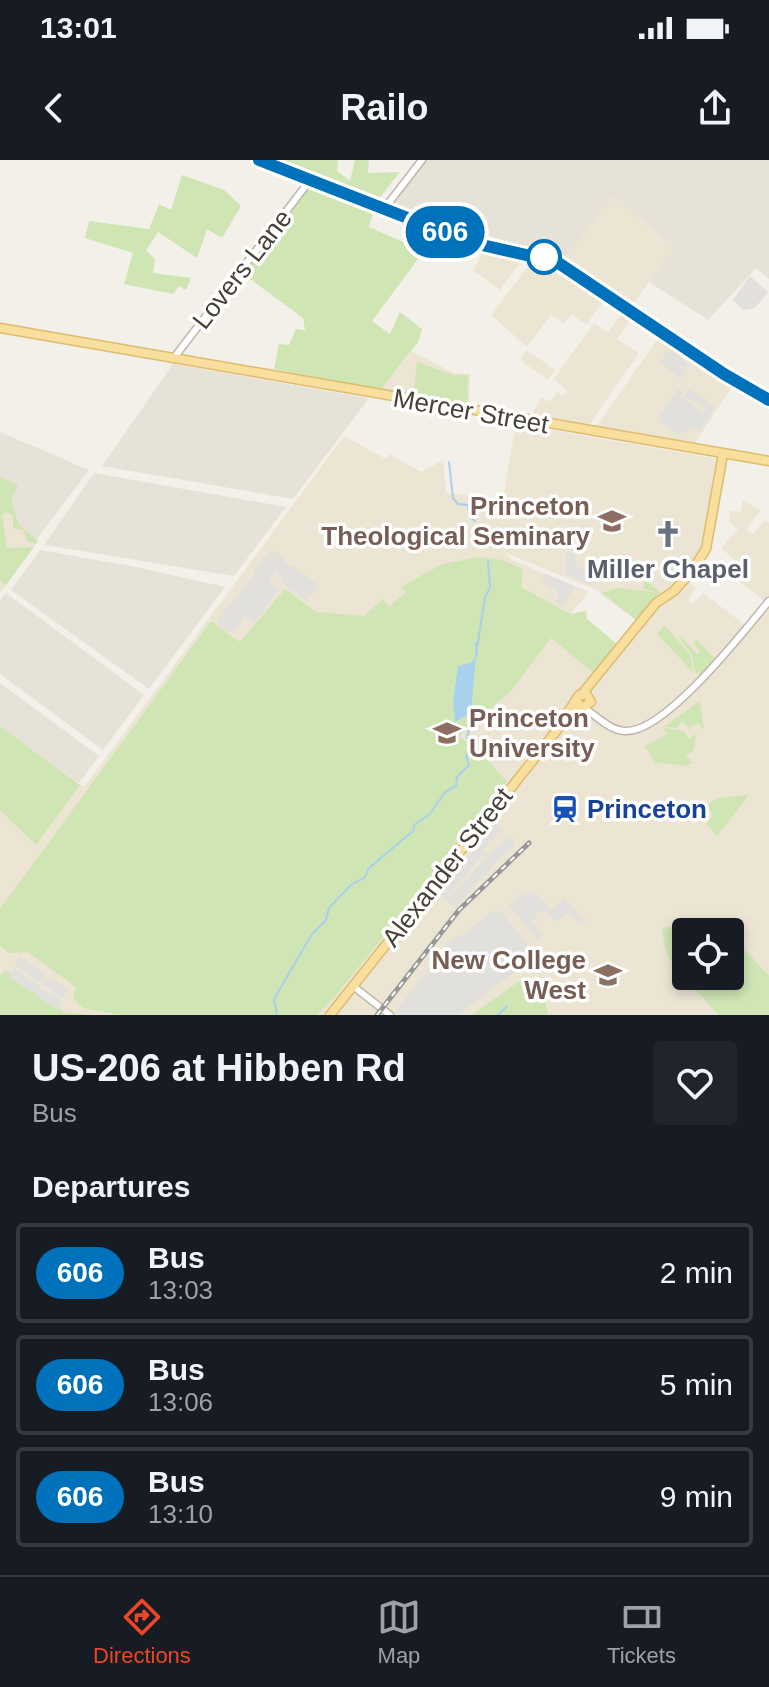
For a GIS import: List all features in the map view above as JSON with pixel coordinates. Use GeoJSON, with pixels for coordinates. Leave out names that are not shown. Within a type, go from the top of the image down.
{"type":"FeatureCollection","features":[{"type":"Feature","properties":{"kind":"highway"},"geometry":{"type":"LineString","coordinates":[[259,160],[480,245],[557,262],[724,374],[769,400]]}},
{"type":"Feature","properties":{"kind":"main road","name":"Mercer Street"},"geometry":{"type":"LineString","coordinates":[[0,328],[769,461]]}},
{"type":"Feature","properties":{"kind":"main road","name":"Alexander Street"},"geometry":{"type":"LineString","coordinates":[[330,1015],[565,720],[579,697],[656,603],[677,588],[704,555],[723,454]]}},
{"type":"Feature","properties":{"kind":"main road","name":"Alexander Street"},"geometry":{"type":"LineString","coordinates":[[565,720],[587,705],[595,681]]}},
{"type":"Feature","properties":{"kind":"main road"},"geometry":{"type":"LineString","coordinates":[[579,697],[587,705]]}},
{"type":"Feature","properties":{"kind":"street"},"geometry":{"type":"LineString","coordinates":[[384,209],[422,160]]}},
{"type":"Feature","properties":{"kind":"street","name":"Lovers Lane"},"geometry":{"type":"LineString","coordinates":[[173,359],[311,179]]}},
{"type":"Feature","properties":{"kind":"street"},"geometry":{"type":"LineString","coordinates":[[587,705],[599,718],[618,730],[644,727],[712,670],[769,601]]}},
{"type":"Feature","properties":{"kind":"street"},"geometry":{"type":"LineString","coordinates":[[353,986],[390,1015]]}},
{"type":"Feature","properties":{"kind":"shaded area"},"geometry":{"type":"Polygon","coordinates":[[[422,160],[769,160],[769,279],[756,268],[708,320],[649,282],[674,247],[614,197],[563,260],[387,203],[422,160]]]}},
{"type":"Feature","properties":{"kind":"shaded area"},"geometry":{"type":"Polygon","coordinates":[[[613,196],[674,247],[632,306],[563,260],[613,196]]]}},
{"type":"Feature","properties":{"kind":"shaded area"},"geometry":{"type":"Polygon","coordinates":[[[483,251],[524,257],[500,290],[473,270],[483,251]]]}},
{"type":"Feature","properties":{"kind":"shaded area"},"geometry":{"type":"Polygon","coordinates":[[[534,259],[555,266],[605,299],[586,325],[572,314],[564,324],[551,315],[527,347],[491,315],[534,259]]]}},
{"type":"Feature","properties":{"kind":"shaded area"},"geometry":{"type":"Polygon","coordinates":[[[750,276],[768,292],[755,308],[743,310],[733,300],[750,276]]]}},
{"type":"Feature","properties":{"kind":"shaded area","name":"Princeton Theological Seminary"},"geometry":{"type":"Polygon","coordinates":[[[623,311],[632,318],[617,339],[639,353],[589,425],[531,416],[542,397],[550,402],[557,392],[562,395],[568,392],[554,379],[594,323],[608,332],[623,311]]]}},
{"type":"Feature","properties":{"kind":"shaded area","name":"Princeton Theological Seminary"},"geometry":{"type":"Polygon","coordinates":[[[659,337],[732,387],[694,444],[597,426],[659,337]]]}},
{"type":"Feature","properties":{"kind":"shaded area"},"geometry":{"type":"Polygon","coordinates":[[[671,347],[689,364],[685,369],[668,358],[686,371],[680,379],[660,361],[671,347]]]}},
{"type":"Feature","properties":{"kind":"shaded area"},"geometry":{"type":"Polygon","coordinates":[[[527,350],[555,370],[548,380],[520,360],[527,350]]]}},
{"type":"Feature","properties":{"kind":"shaded area"},"geometry":{"type":"Polygon","coordinates":[[[412,351],[453,373],[470,374],[469,406],[380,391],[412,351]]]}},
{"type":"Feature","properties":{"kind":"shaded area"},"geometry":{"type":"Polygon","coordinates":[[[173,364],[367,398],[367,401],[293,499],[102,466],[173,364]]]}},
{"type":"Feature","properties":{"kind":"shaded area"},"geometry":{"type":"Polygon","coordinates":[[[678,389],[683,393],[680,399],[683,397],[702,414],[706,408],[684,396],[689,389],[714,409],[699,431],[689,425],[688,432],[684,430],[680,436],[659,417],[678,389]]]}},
{"type":"Feature","properties":{"kind":"shaded area","name":"Princeton University"},"geometry":{"type":"Polygon","coordinates":[[[516,424],[718,459],[700,553],[676,584],[656,596],[637,621],[596,590],[506,553],[512,560],[589,592],[551,637],[602,679],[659,605],[687,581],[696,588],[688,600],[693,604],[703,593],[744,624],[751,622],[767,603],[735,578],[743,568],[721,548],[738,529],[729,522],[730,511],[741,512],[743,500],[761,510],[747,529],[753,534],[765,520],[769,523],[769,1015],[0,1015],[0,726],[84,787],[344,436],[386,459],[390,454],[421,472],[443,460],[446,493],[503,498],[516,424]]]}},
{"type":"Feature","properties":{"kind":"shaded area"},"geometry":{"type":"Polygon","coordinates":[[[0,432],[89,470],[6,580],[0,576],[0,432]]]}},
{"type":"Feature","properties":{"kind":"shaded area"},"geometry":{"type":"Polygon","coordinates":[[[94,473],[286,507],[234,576],[44,545],[94,473]]]}},
{"type":"Feature","properties":{"kind":"shaded area"},"geometry":{"type":"Polygon","coordinates":[[[0,477],[18,485],[11,500],[19,524],[38,541],[0,593],[0,477]]]}},
{"type":"Feature","properties":{"kind":"shaded area"},"geometry":{"type":"Polygon","coordinates":[[[40,550],[225,587],[149,689],[11,590],[40,550]]]}},
{"type":"Feature","properties":{"kind":"shaded area"},"geometry":{"type":"Polygon","coordinates":[[[270,550],[280,554],[289,567],[292,565],[318,585],[317,589],[306,601],[285,586],[277,571],[269,580],[279,590],[254,623],[244,615],[235,632],[229,632],[219,625],[218,619],[256,573],[254,571],[270,550]]]}},
{"type":"Feature","properties":{"kind":"shaded area"},"geometry":{"type":"Polygon","coordinates":[[[567,553],[576,554],[575,565],[597,576],[593,586],[565,574],[567,553]]]}},
{"type":"Feature","properties":{"kind":"shaded area"},"geometry":{"type":"Polygon","coordinates":[[[546,574],[575,586],[561,608],[556,602],[559,592],[542,583],[546,574]]]}},
{"type":"Feature","properties":{"kind":"shaded area"},"geometry":{"type":"Polygon","coordinates":[[[6,593],[144,695],[103,750],[0,674],[0,600],[6,593]]]}},
{"type":"Feature","properties":{"kind":"shaded area"},"geometry":{"type":"Polygon","coordinates":[[[0,683],[99,756],[79,783],[0,726],[0,683]]]}},
{"type":"Feature","properties":{"kind":"shaded area"},"geometry":{"type":"Polygon","coordinates":[[[494,823],[502,829],[482,850],[492,857],[491,853],[510,837],[516,844],[498,860],[495,859],[497,861],[476,884],[473,882],[475,885],[457,906],[453,905],[438,893],[442,889],[454,898],[452,895],[468,878],[470,880],[469,877],[485,859],[489,860],[479,853],[481,856],[466,875],[463,874],[465,876],[451,894],[443,888],[457,870],[460,871],[458,868],[477,845],[480,846],[478,843],[494,823]]]}},
{"type":"Feature","properties":{"kind":"shaded area"},"geometry":{"type":"Polygon","coordinates":[[[535,892],[550,910],[565,898],[585,921],[581,925],[569,912],[555,922],[546,911],[538,913],[532,922],[543,935],[538,940],[509,905],[519,896],[535,892]]]}},
{"type":"Feature","properties":{"kind":"shaded area"},"geometry":{"type":"Polygon","coordinates":[[[494,910],[500,911],[530,947],[530,954],[520,968],[458,1015],[401,1015],[396,1011],[450,940],[465,933],[494,910]]]}},
{"type":"Feature","properties":{"kind":"shaded area"},"geometry":{"type":"Polygon","coordinates":[[[20,956],[44,973],[42,977],[48,982],[51,978],[68,989],[63,998],[43,984],[41,979],[39,982],[14,964],[20,956]]]}},
{"type":"Feature","properties":{"kind":"shaded area"},"geometry":{"type":"Polygon","coordinates":[[[13,968],[61,1000],[58,1010],[37,996],[35,991],[33,993],[9,977],[13,968]]]}},
{"type":"Feature","properties":{"kind":"green space"},"geometry":{"type":"Polygon","coordinates":[[[283,160],[338,160],[337,171],[350,181],[355,160],[369,160],[368,173],[400,172],[380,197],[283,160]]]}},
{"type":"Feature","properties":{"kind":"green space"},"geometry":{"type":"Polygon","coordinates":[[[182,175],[224,190],[241,206],[222,238],[207,229],[197,258],[158,232],[146,250],[155,259],[153,273],[191,278],[186,290],[179,286],[173,294],[124,284],[133,253],[85,238],[89,221],[149,229],[159,204],[171,210],[182,175]]]}},
{"type":"Feature","properties":{"kind":"green space"},"geometry":{"type":"Polygon","coordinates":[[[305,187],[373,213],[369,227],[424,251],[372,321],[390,334],[400,312],[422,329],[418,342],[380,391],[274,369],[279,344],[289,345],[296,329],[305,330],[303,318],[239,271],[305,187]]]}},
{"type":"Feature","properties":{"kind":"green space"},"geometry":{"type":"Polygon","coordinates":[[[417,362],[454,375],[468,375],[467,404],[414,394],[417,362]]]}},
{"type":"Feature","properties":{"kind":"green space"},"geometry":{"type":"Polygon","coordinates":[[[0,477],[18,485],[11,500],[19,525],[38,541],[36,544],[28,542],[23,530],[13,528],[13,516],[7,512],[2,514],[7,548],[34,547],[6,585],[0,581],[0,477]]]}},
{"type":"Feature","properties":{"kind":"green space"},"geometry":{"type":"Polygon","coordinates":[[[478,557],[503,560],[523,569],[521,587],[570,614],[586,611],[587,619],[617,644],[595,674],[551,638],[512,690],[458,737],[477,747],[507,782],[334,998],[317,1015],[122,1015],[83,1008],[73,998],[76,987],[28,952],[9,953],[0,946],[0,909],[211,621],[240,642],[285,589],[316,612],[364,616],[383,599],[389,607],[406,592],[401,587],[442,564],[478,557]]]}},
{"type":"Feature","properties":{"kind":"green space"},"geometry":{"type":"Polygon","coordinates":[[[645,580],[660,592],[636,620],[602,593],[618,588],[659,593],[643,589],[645,580]]]}},
{"type":"Feature","properties":{"kind":"green space"},"geometry":{"type":"Polygon","coordinates":[[[664,625],[690,654],[693,672],[657,634],[664,625]]]}},
{"type":"Feature","properties":{"kind":"green space"},"geometry":{"type":"Polygon","coordinates":[[[681,636],[697,654],[700,652],[693,643],[697,640],[716,660],[702,675],[696,674],[691,653],[679,638],[681,636]]]}},
{"type":"Feature","properties":{"kind":"green space"},"geometry":{"type":"Polygon","coordinates":[[[700,701],[704,730],[698,723],[688,728],[682,721],[677,728],[663,727],[700,701]]]}},
{"type":"Feature","properties":{"kind":"green space"},"geometry":{"type":"Polygon","coordinates":[[[0,726],[80,785],[36,845],[0,810],[0,726]]]}},
{"type":"Feature","properties":{"kind":"green space"},"geometry":{"type":"Polygon","coordinates":[[[663,728],[684,731],[689,739],[696,734],[694,750],[686,755],[692,763],[685,766],[655,762],[645,746],[667,734],[663,728]]]}},
{"type":"Feature","properties":{"kind":"green space"},"geometry":{"type":"Polygon","coordinates":[[[749,795],[717,836],[706,824],[713,815],[707,805],[717,798],[749,795]]]}},
{"type":"Feature","properties":{"kind":"green space"},"geometry":{"type":"Polygon","coordinates":[[[672,927],[672,962],[665,949],[662,928],[672,927]]]}},
{"type":"Feature","properties":{"kind":"green space"},"geometry":{"type":"Polygon","coordinates":[[[744,950],[769,976],[769,1015],[718,1015],[696,990],[744,990],[744,950]]]}},
{"type":"Feature","properties":{"kind":"green space"},"geometry":{"type":"Polygon","coordinates":[[[6,970],[66,1013],[92,1015],[0,1015],[0,975],[6,970]]]}},
{"type":"Feature","properties":{"kind":"green space"},"geometry":{"type":"Polygon","coordinates":[[[541,978],[548,1015],[472,1015],[522,979],[541,978]]]}},
{"type":"Feature","properties":{"kind":"water"},"geometry":{"type":"Polygon","coordinates":[[[476,655],[471,713],[455,722],[453,702],[458,666],[471,663],[476,655]]]}},
{"type":"Feature","properties":{"kind":"waterway"},"geometry":{"type":"LineString","coordinates":[[449,462],[453,498],[458,504],[468,505],[470,517],[475,521]]}},
{"type":"Feature","properties":{"kind":"waterway"},"geometry":{"type":"LineString","coordinates":[[481,529],[490,546]]}},
{"type":"Feature","properties":{"kind":"waterway"},"geometry":{"type":"LineString","coordinates":[[476,655],[485,597],[490,588],[488,561]]}},
{"type":"Feature","properties":{"kind":"waterway"},"geometry":{"type":"LineString","coordinates":[[476,643],[477,656]]}},
{"type":"Feature","properties":{"kind":"waterway"},"geometry":{"type":"LineString","coordinates":[[277,1015],[274,999],[312,934],[326,920],[329,908],[414,830],[414,825],[430,814],[445,792],[456,786],[457,777],[469,765],[466,756],[472,747],[467,738],[470,723]]}},
{"type":"Feature","properties":{"kind":"waterway"},"geometry":{"type":"LineString","coordinates":[[498,1015],[507,1006]]}},
{"type":"Feature","properties":{"kind":"railway"},"geometry":{"type":"LineString","coordinates":[[377,1015],[459,910],[529,843]]}},
{"type":"Feature","properties":{"kind":"bus line","name":"606"},"geometry":{"type":"LineString","coordinates":[[259,160],[469,242],[539,255],[557,262],[724,374],[769,400]]}},
{"type":"Feature","properties":{"kind":"place","name":"Princeton Theological Seminary"},"geometry":{"type":"Point","coordinates":[612,521]}},
{"type":"Feature","properties":{"kind":"place","name":"Miller Chapel"},"geometry":{"type":"Point","coordinates":[668,534]}},
{"type":"Feature","properties":{"kind":"place","name":"Princeton University"},"geometry":{"type":"Point","coordinates":[447,733]}},
{"type":"Feature","properties":{"kind":"place","name":"Princeton"},"geometry":{"type":"Point","coordinates":[565,809]}},
{"type":"Feature","properties":{"kind":"place","name":"New College West"},"geometry":{"type":"Point","coordinates":[608,975]}}]}
